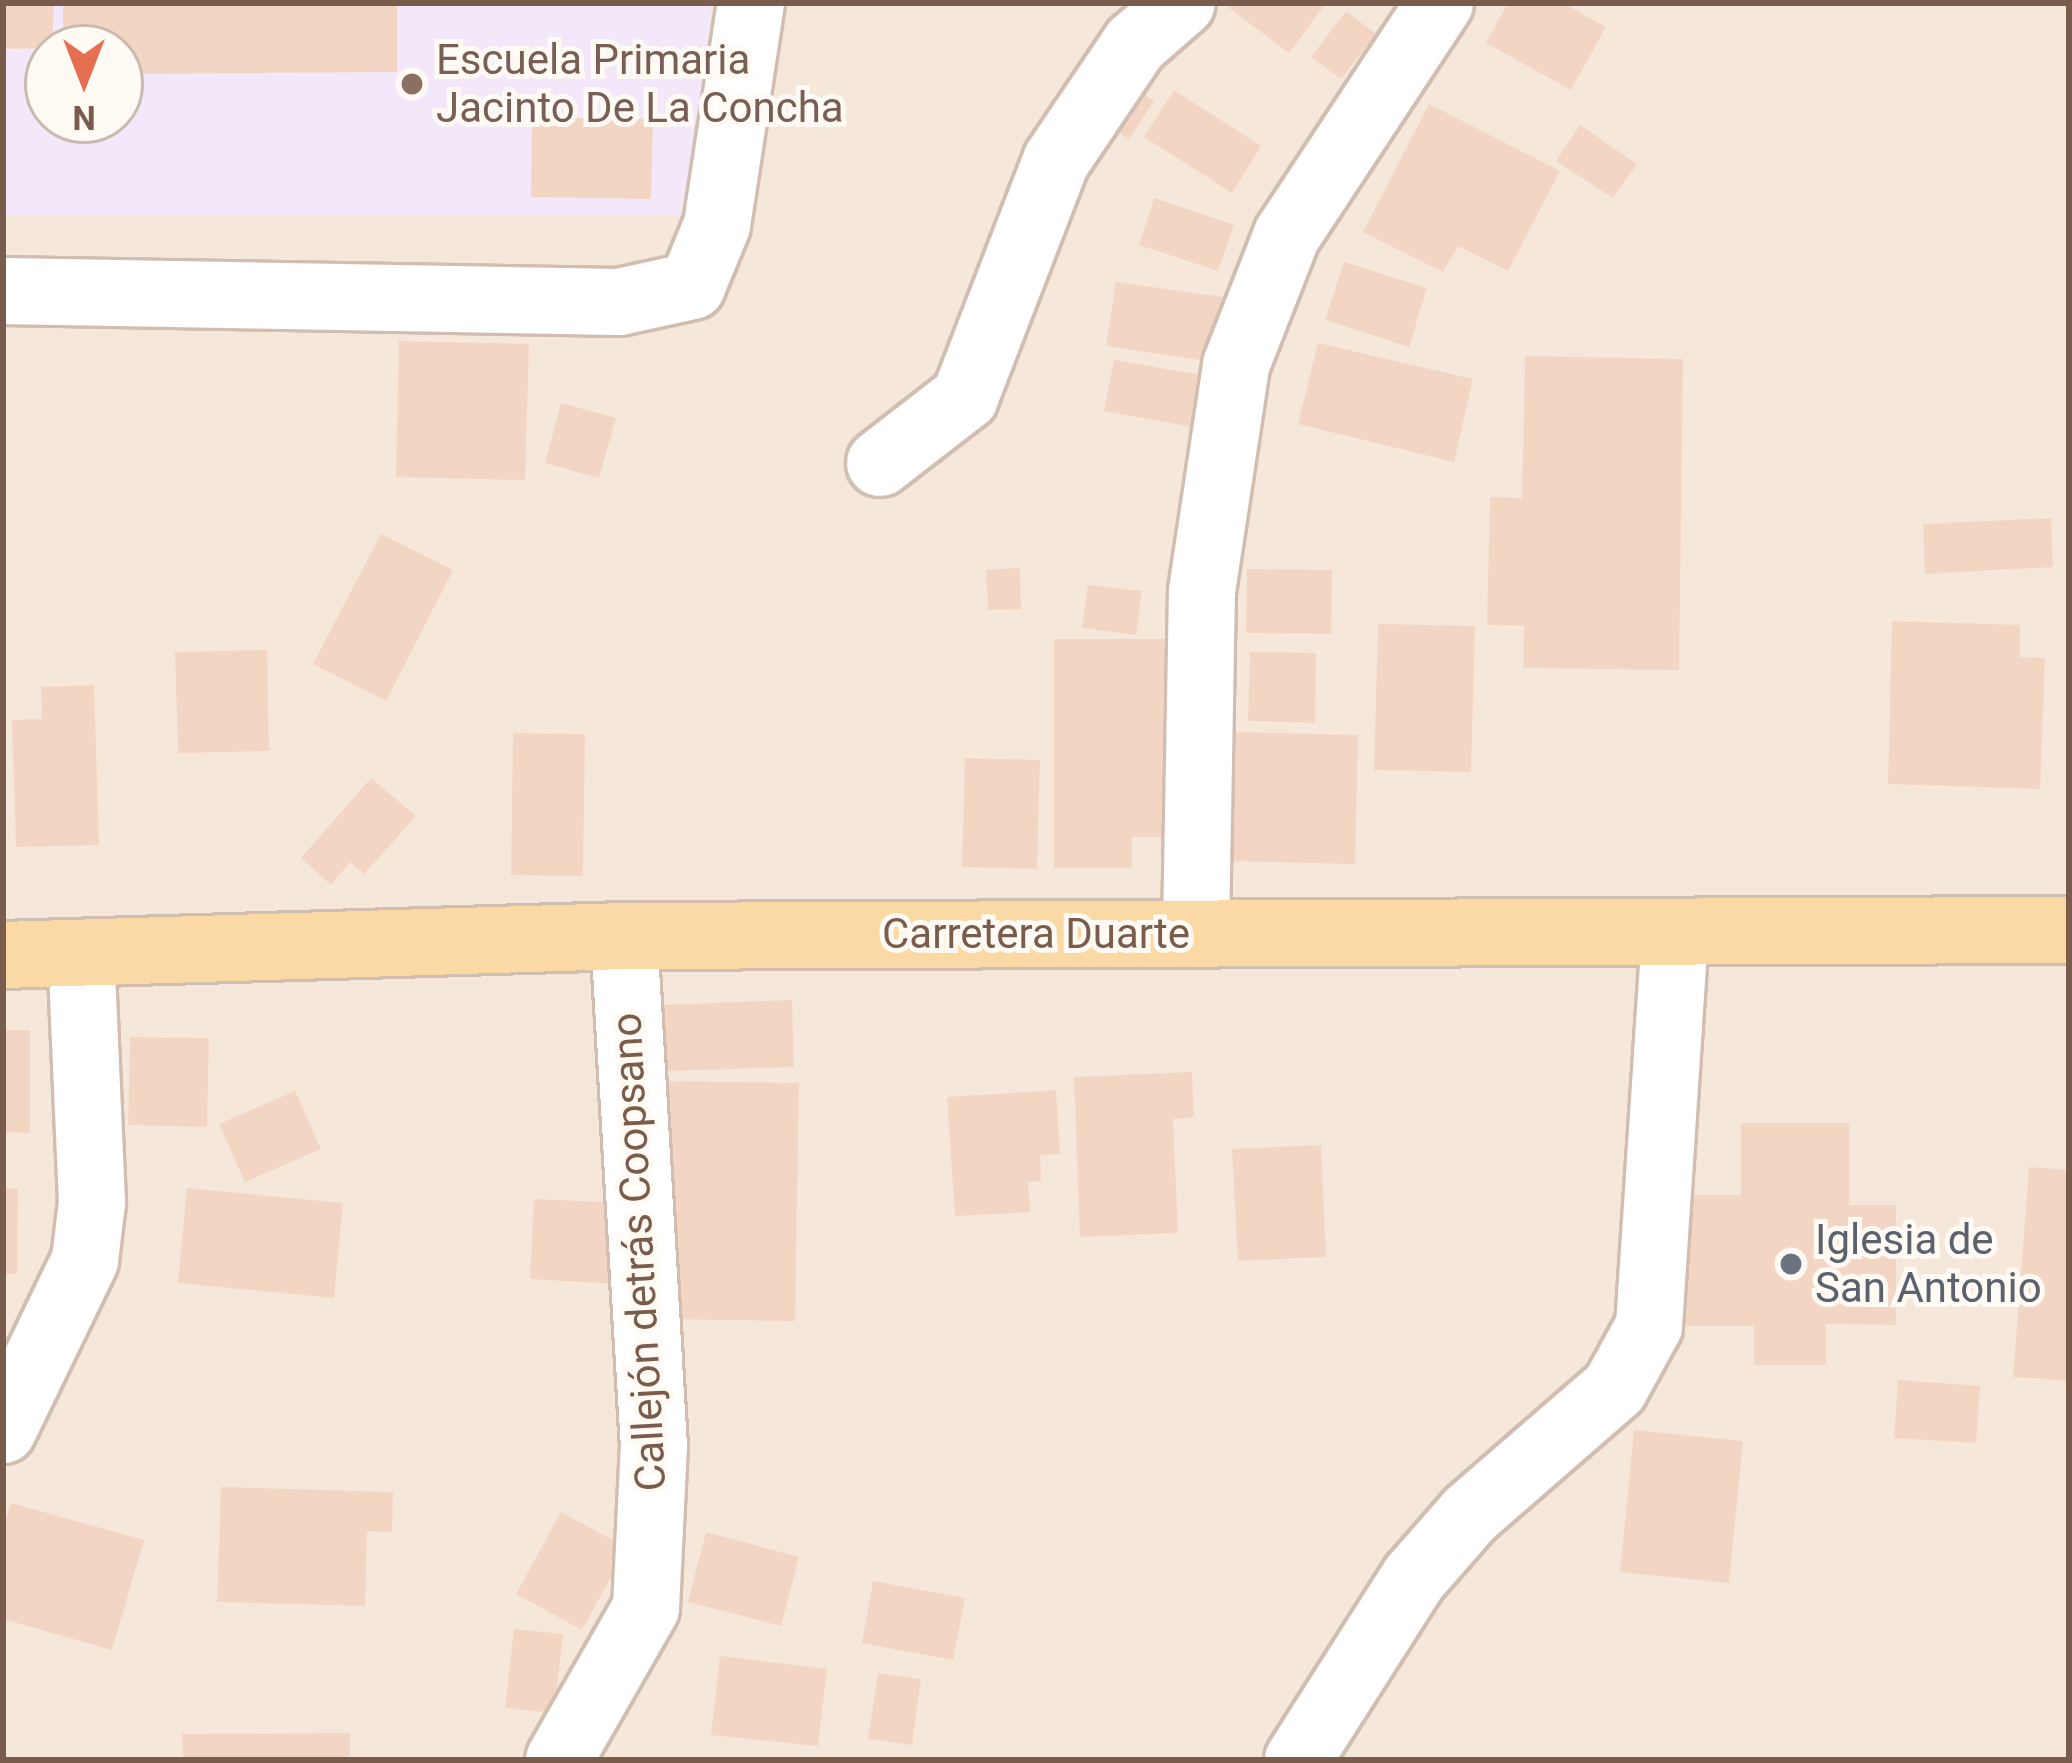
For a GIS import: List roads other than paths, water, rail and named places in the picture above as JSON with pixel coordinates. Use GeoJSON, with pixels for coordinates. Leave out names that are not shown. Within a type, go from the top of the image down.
{"type":"FeatureCollection","features":[{"type":"Feature","properties":{"kind":"main road","name":"Carretera Duarte"},"geometry":{"type":"LineString","coordinates":[[3,955],[624,937],[2069,930]]}},
{"type":"Feature","properties":{"kind":"street"},"geometry":{"type":"LineString","coordinates":[[3,291],[619,302],[692,286],[717,225],[751,3]]}},
{"type":"Feature","properties":{"kind":"street"},"geometry":{"type":"LineString","coordinates":[[880,463],[965,397],[1056,160],[1135,44],[1182,3]]}},
{"type":"Feature","properties":{"kind":"street"},"geometry":{"type":"LineString","coordinates":[[1196,932],[1202,591],[1236,365],[1287,235],[1413,17]]}},
{"type":"Feature","properties":{"kind":"street"},"geometry":{"type":"LineString","coordinates":[[1298,1760],[1414,1578],[1470,1514],[1615,1388],[1648,1326],[1675,933]]}},
{"type":"Feature","properties":{"kind":"street","name":"Callejón detrás Coopsano"},"geometry":{"type":"LineString","coordinates":[[559,1760],[646,1608],[655,1447],[624,937]]}},
{"type":"Feature","properties":{"kind":"street"},"geometry":{"type":"LineString","coordinates":[[3,1430],[85,1260],[92,1202],[81,953]]}},
{"type":"Feature","properties":{"kind":"place","name":"Escuela Primaria Jacinto De La Concha"},"geometry":{"type":"Point","coordinates":[412,84]}},
{"type":"Feature","properties":{"kind":"place","name":"Iglesia de San Antonio"},"geometry":{"type":"Point","coordinates":[1791,1264]}}]}
